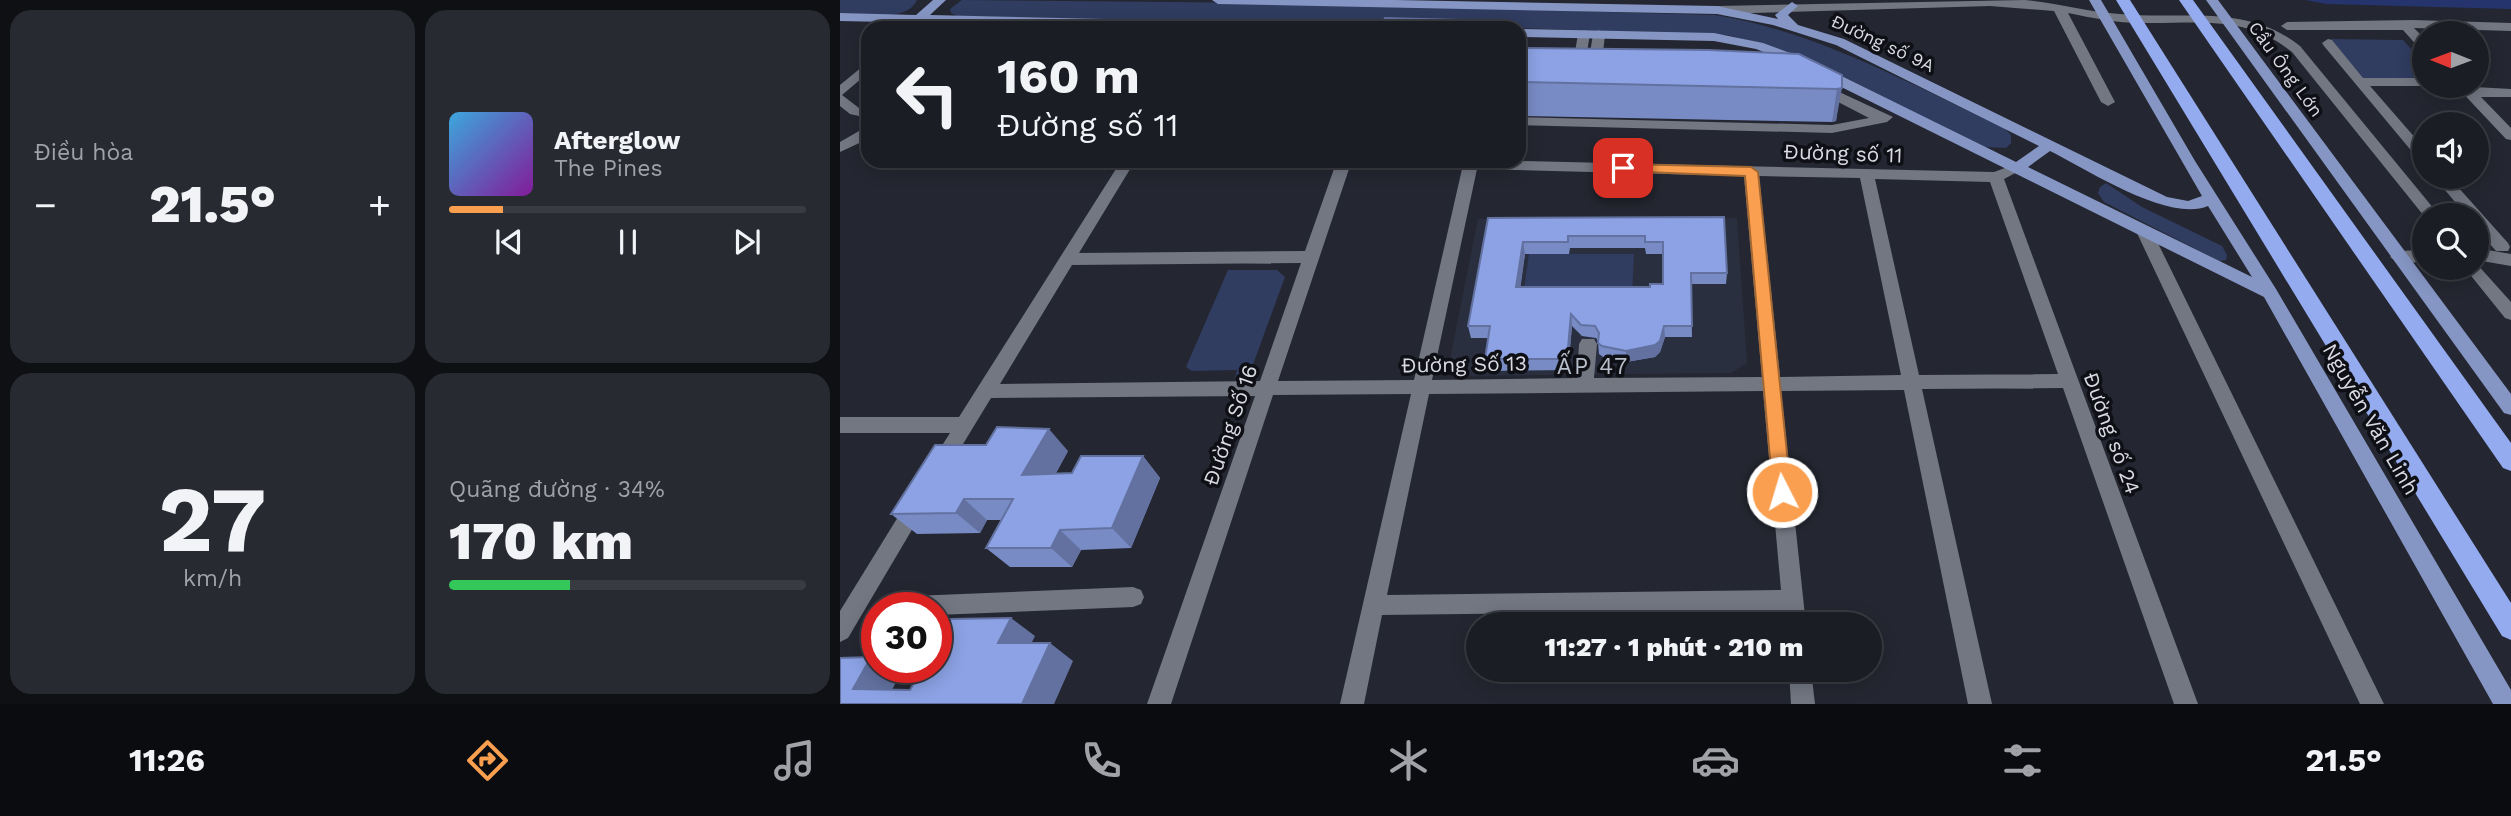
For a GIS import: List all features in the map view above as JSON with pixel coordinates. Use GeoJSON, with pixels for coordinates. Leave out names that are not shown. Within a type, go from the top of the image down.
{"type":"FeatureCollection","features":[{"type":"Feature","properties":{"kind":"highway","name":"Nguyễn Văn Linh"},"geometry":{"type":"LineString","coordinates":[[2123,0],[2511,627]]}},
{"type":"Feature","properties":{"kind":"highway","name":"Cầu Ông Lớn"},"geometry":{"type":"LineString","coordinates":[[2186,0],[2511,461]]}},
{"type":"Feature","properties":{"kind":"main road"},"geometry":{"type":"LineString","coordinates":[[917,21],[940,0]]}},
{"type":"Feature","properties":{"kind":"main road","name":"Đường số 9A"},"geometry":{"type":"LineString","coordinates":[[1218,0],[1601,3],[1717,10],[1840,41],[2173,205],[2201,205],[2210,197]]}},
{"type":"Feature","properties":{"kind":"main road","name":"Nguyễn Văn Linh"},"geometry":{"type":"LineString","coordinates":[[2095,0],[2188,161],[2270,293],[2506,704]]}},
{"type":"Feature","properties":{"kind":"main road","name":"Cầu Ông Lớn"},"geometry":{"type":"LineString","coordinates":[[2212,0],[2398,257]]}},
{"type":"Feature","properties":{"kind":"main road"},"geometry":{"type":"LineString","coordinates":[[1792,6],[1781,15],[1793,27]]}},
{"type":"Feature","properties":{"kind":"main road"},"geometry":{"type":"LineString","coordinates":[[840,18],[877,21]]}},
{"type":"Feature","properties":{"kind":"main road"},"geometry":{"type":"LineString","coordinates":[[1526,33],[1599,34],[1725,46],[1759,46],[1804,63],[2270,293]]}},
{"type":"Feature","properties":{"kind":"main road"},"geometry":{"type":"LineString","coordinates":[[2016,169],[2048,145]]}},
{"type":"Feature","properties":{"kind":"main road"},"geometry":{"type":"LineString","coordinates":[[2398,257],[2511,408]]}},
{"type":"Feature","properties":{"kind":"street"},"geometry":{"type":"LineString","coordinates":[[1717,10],[1792,6],[2007,3],[2119,18],[2244,22],[2282,35],[2303,57],[2421,203]]}},
{"type":"Feature","properties":{"kind":"street"},"geometry":{"type":"LineString","coordinates":[[2059,8],[2108,102]]}},
{"type":"Feature","properties":{"kind":"street"},"geometry":{"type":"LineString","coordinates":[[2287,26],[2413,24],[2511,27]]}},
{"type":"Feature","properties":{"kind":"street"},"geometry":{"type":"LineString","coordinates":[[2406,26],[2412,33]]}},
{"type":"Feature","properties":{"kind":"street"},"geometry":{"type":"LineString","coordinates":[[1584,34],[1571,75],[1600,76],[1599,34]]}},
{"type":"Feature","properties":{"kind":"street"},"geometry":{"type":"LineString","coordinates":[[2328,43],[2412,143]]}},
{"type":"Feature","properties":{"kind":"street"},"geometry":{"type":"LineString","coordinates":[[840,72],[861,69]]}},
{"type":"Feature","properties":{"kind":"street"},"geometry":{"type":"LineString","coordinates":[[840,92],[861,72]]}},
{"type":"Feature","properties":{"kind":"street"},"geometry":{"type":"LineString","coordinates":[[1824,88],[1837,79]]}},
{"type":"Feature","properties":{"kind":"street"},"geometry":{"type":"LineString","coordinates":[[1805,81],[1882,118]]}},
{"type":"Feature","properties":{"kind":"street"},"geometry":{"type":"LineString","coordinates":[[2359,82],[2412,82]]}},
{"type":"Feature","properties":{"kind":"street"},"geometry":{"type":"LineString","coordinates":[[2489,92],[2511,93]]}},
{"type":"Feature","properties":{"kind":"street"},"geometry":{"type":"LineString","coordinates":[[2475,98],[2511,136]]}},
{"type":"Feature","properties":{"kind":"street"},"geometry":{"type":"LineString","coordinates":[[840,99],[855,111],[861,112]]}},
{"type":"Feature","properties":{"kind":"street"},"geometry":{"type":"LineString","coordinates":[[1526,121],[1832,129],[1882,118],[1900,111]]}},
{"type":"Feature","properties":{"kind":"street"},"geometry":{"type":"LineString","coordinates":[[840,148],[861,138]]}},
{"type":"Feature","properties":{"kind":"street","name":"Đường số 11"},"geometry":{"type":"LineString","coordinates":[[1526,165],[1996,177],[2016,169]]}},
{"type":"Feature","properties":{"kind":"street"},"geometry":{"type":"LineString","coordinates":[[840,631],[984,391],[1124,168]]}},
{"type":"Feature","properties":{"kind":"street","name":"Đường Số 16"},"geometry":{"type":"LineString","coordinates":[[1159,704],[1342,168]]}},
{"type":"Feature","properties":{"kind":"street"},"geometry":{"type":"LineString","coordinates":[[1352,704],[1469,168]]}},
{"type":"Feature","properties":{"kind":"street"},"geometry":{"type":"LineString","coordinates":[[1751,172],[1794,612]]}},
{"type":"Feature","properties":{"kind":"street"},"geometry":{"type":"LineString","coordinates":[[1867,175],[1980,704]]}},
{"type":"Feature","properties":{"kind":"street","name":"Đường số 24"},"geometry":{"type":"LineString","coordinates":[[1996,177],[2186,704]]}},
{"type":"Feature","properties":{"kind":"street"},"geometry":{"type":"LineString","coordinates":[[2451,189],[2464,203]]}},
{"type":"Feature","properties":{"kind":"street"},"geometry":{"type":"LineString","coordinates":[[2489,230],[2508,250]]}},
{"type":"Feature","properties":{"kind":"street"},"geometry":{"type":"LineString","coordinates":[[2144,231],[2372,704]]}},
{"type":"Feature","properties":{"kind":"street"},"geometry":{"type":"LineString","coordinates":[[2489,253],[2508,250]]}},
{"type":"Feature","properties":{"kind":"street"},"geometry":{"type":"LineString","coordinates":[[2398,257],[2412,256]]}},
{"type":"Feature","properties":{"kind":"street"},"geometry":{"type":"LineString","coordinates":[[1068,259],[1311,257]]}},
{"type":"Feature","properties":{"kind":"street"},"geometry":{"type":"LineString","coordinates":[[2484,280],[2511,314]]}},
{"type":"Feature","properties":{"kind":"street"},"geometry":{"type":"LineString","coordinates":[[1585,385],[1588,344]]}},
{"type":"Feature","properties":{"kind":"street","name":"Đường Số 13"},"geometry":{"type":"LineString","coordinates":[[984,391],[2069,382]]}},
{"type":"Feature","properties":{"kind":"street"},"geometry":{"type":"LineString","coordinates":[[840,425],[964,425]]}},
{"type":"Feature","properties":{"kind":"street"},"geometry":{"type":"LineString","coordinates":[[952,604],[1133,597]]}},
{"type":"Feature","properties":{"kind":"street"},"geometry":{"type":"LineString","coordinates":[[1374,605],[1793,600]]}},
{"type":"Feature","properties":{"kind":"street"},"geometry":{"type":"LineString","coordinates":[[853,609],[861,609]]}},
{"type":"Feature","properties":{"kind":"street"},"geometry":{"type":"LineString","coordinates":[[1801,682],[1803,704]]}},
{"type":"Feature","properties":{"kind":"shaded area"},"geometry":{"type":"Polygon","coordinates":[[[840,0],[917,0],[904,12],[883,16],[840,13],[840,0]]]}},
{"type":"Feature","properties":{"kind":"shaded area"},"geometry":{"type":"Polygon","coordinates":[[[962,0],[1277,3],[1715,15],[1791,34],[1863,61],[2004,128],[2011,135],[2011,143],[2006,148],[1984,147],[1755,42],[1727,35],[1526,28],[1526,21],[1191,21],[957,16],[951,13],[950,9],[962,0]]]}},
{"type":"Feature","properties":{"kind":"shaded area"},"geometry":{"type":"Polygon","coordinates":[[[2305,0],[2511,0],[2511,9],[2326,4],[2305,0]]]}},
{"type":"Feature","properties":{"kind":"shaded area"},"geometry":{"type":"Polygon","coordinates":[[[2331,39],[2403,40],[2412,50],[2412,80],[2363,80],[2331,39]]]}},
{"type":"Feature","properties":{"kind":"shaded area"},"geometry":{"type":"Polygon","coordinates":[[[2106,183],[2142,207],[2222,246],[2227,255],[2226,260],[2219,261],[2104,202],[2098,193],[2100,187],[2106,183]]]}},
{"type":"Feature","properties":{"kind":"shaded area"},"geometry":{"type":"Polygon","coordinates":[[[1737,218],[1747,363],[1731,373],[1463,376],[1449,364],[1478,219],[1737,218]]]}},
{"type":"Feature","properties":{"kind":"shaded area"},"geometry":{"type":"Polygon","coordinates":[[[1529,254],[1634,254],[1632,296],[1523,296],[1529,254]]]}},
{"type":"Feature","properties":{"kind":"shaded area"},"geometry":{"type":"Polygon","coordinates":[[[1228,270],[1277,270],[1285,277],[1251,370],[1235,378],[1237,370],[1192,371],[1186,367],[1228,270]]]}},
{"type":"Feature","properties":{"kind":"building"},"geometry":{"type":"Polygon","coordinates":[[[1385,18],[1460,20],[1460,21],[1384,21],[1385,18]]]}},
{"type":"Feature","properties":{"kind":"building"},"geometry":{"type":"Polygon","coordinates":[[[1526,48],[1799,54],[1842,75],[1842,88],[1526,82],[1526,48]]]}},
{"type":"Feature","properties":{"kind":"building"},"geometry":{"type":"Polygon","coordinates":[[[1724,217],[1727,273],[1691,273],[1692,326],[1664,326],[1660,341],[1655,345],[1626,351],[1602,346],[1598,343],[1599,333],[1595,326],[1581,325],[1571,314],[1567,359],[1485,359],[1490,326],[1468,326],[1488,218],[1724,217]],[[1568,236],[1568,242],[1523,242],[1516,287],[1650,287],[1650,284],[1663,284],[1663,242],[1645,242],[1645,236],[1568,236]]]}},
{"type":"Feature","properties":{"kind":"building"},"geometry":{"type":"Polygon","coordinates":[[[997,427],[1049,429],[1022,475],[1072,473],[1081,456],[1143,456],[1112,528],[1060,530],[1051,548],[986,548],[1013,499],[964,499],[956,513],[891,514],[935,445],[986,445],[997,427]]]}},
{"type":"Feature","properties":{"kind":"building"},"geometry":{"type":"Polygon","coordinates":[[[1011,618],[998,643],[1050,643],[1022,704],[840,704],[840,658],[861,657],[861,675],[853,689],[910,690],[914,683],[952,683],[952,619],[1011,618]]]}},
{"type":"Feature","properties":{"kind":"district","name":"ẤP 47"},"geometry":{"type":"Point","coordinates":[1593,366]}},
{"type":"Feature","properties":{"kind":"route"},"geometry":{"type":"LineString","coordinates":[[1623,168],[1751,172],[1782,492]]}}]}
